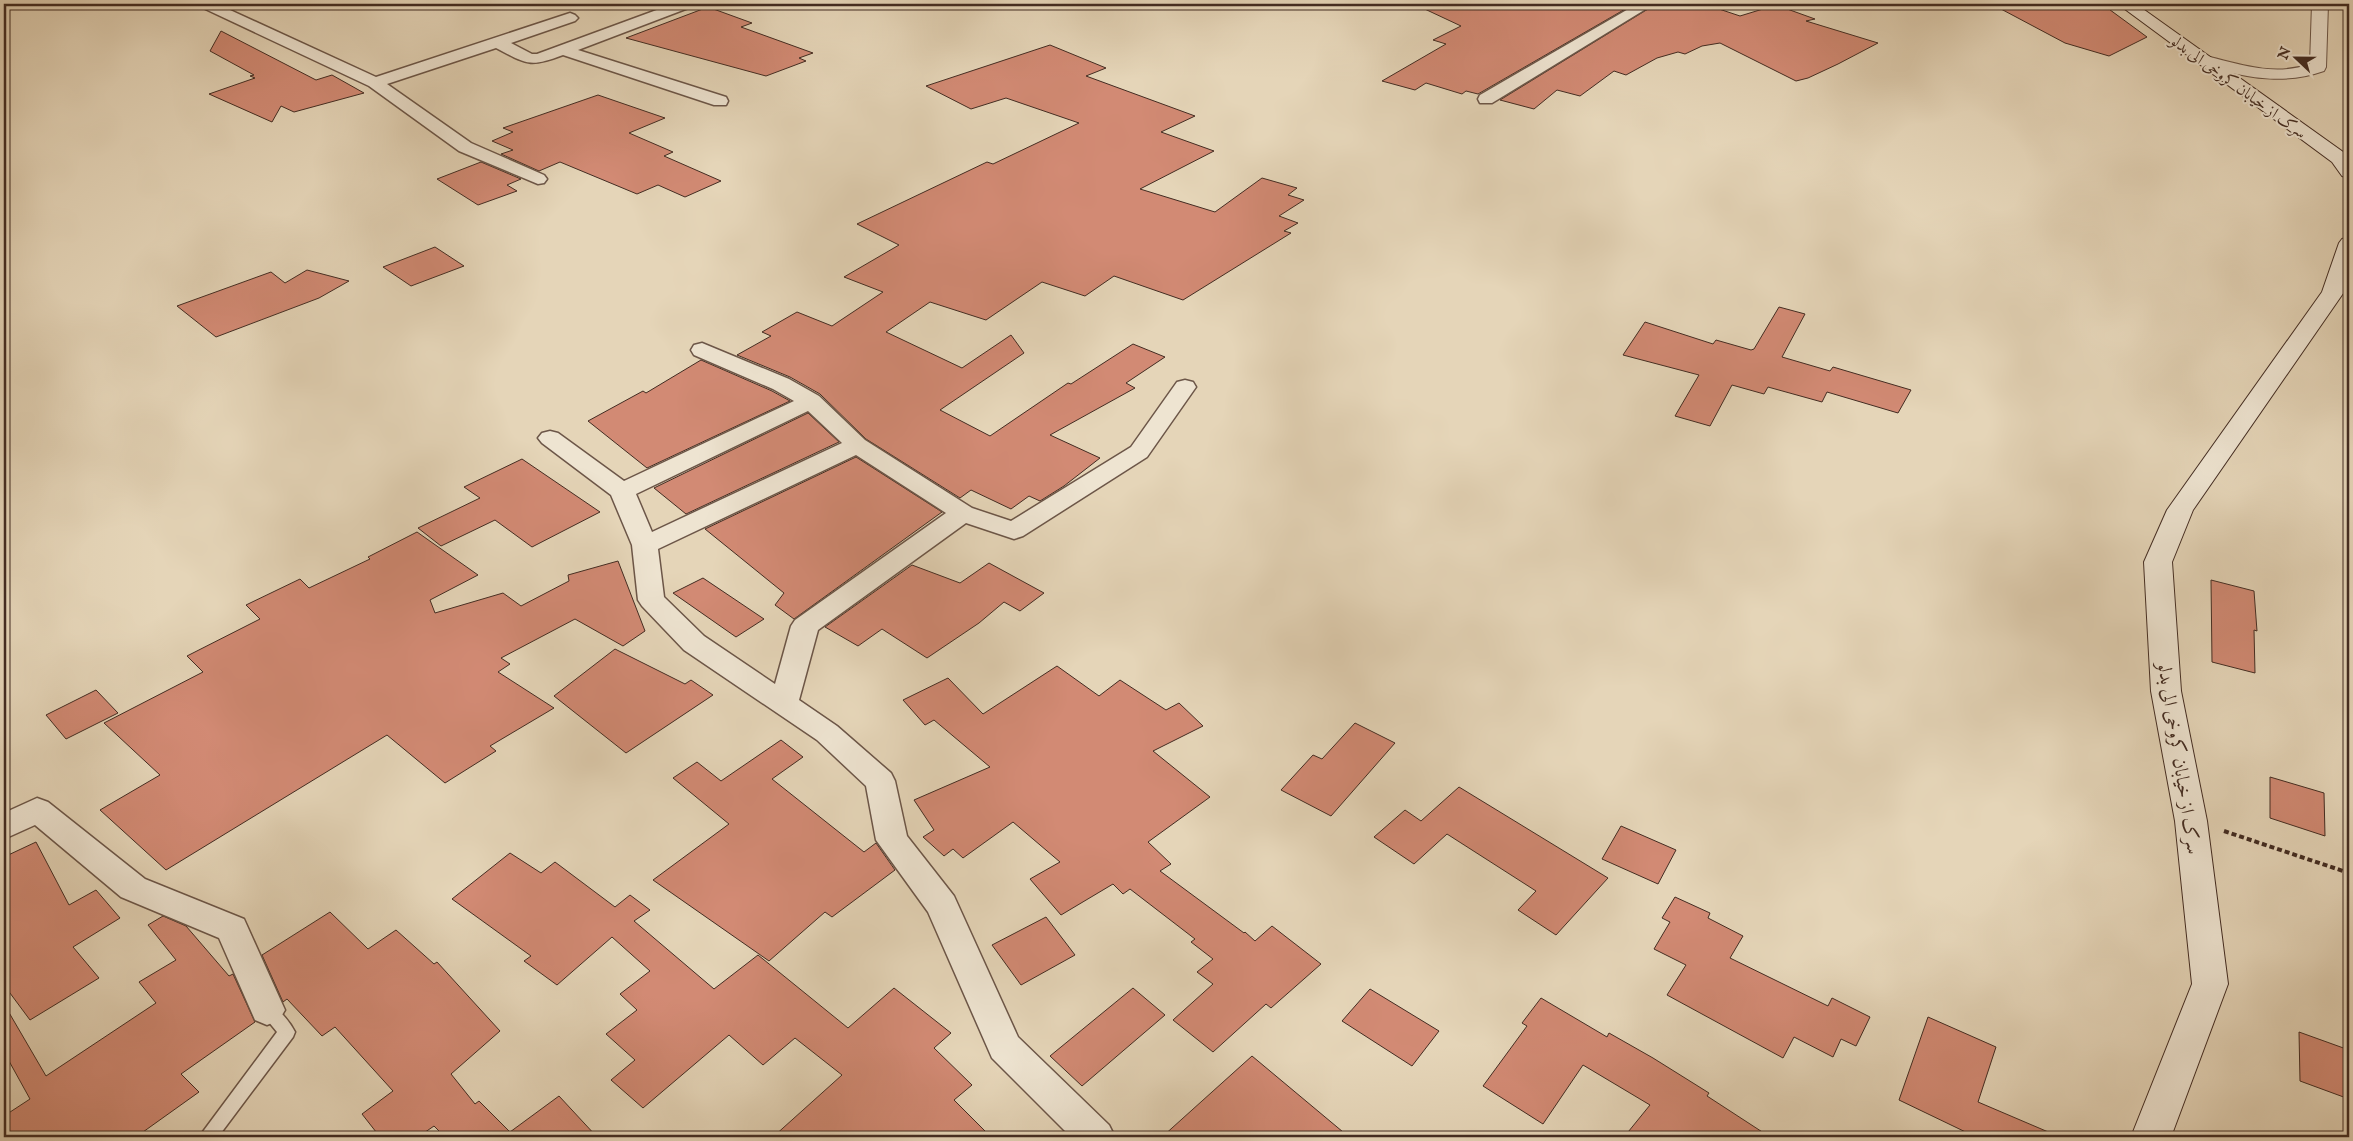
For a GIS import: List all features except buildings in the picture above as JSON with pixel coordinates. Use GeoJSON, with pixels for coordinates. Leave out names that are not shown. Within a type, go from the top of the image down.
{"type":"FeatureCollection","features":[{"type":"Feature","properties":{"kind":"main road","name":"سرک از خیابان کروخی الی بدلو"},"geometry":{"type":"LineString","coordinates":[[2126,4],[2339,158],[2349,172]]}},
{"type":"Feature","properties":{"kind":"main road"},"geometry":{"type":"LineString","coordinates":[[2203,60],[2225,67],[2265,73],[2289,74],[2308,72],[2318,67],[2320,4]]}},
{"type":"Feature","properties":{"kind":"main road","name":"سرک از خیابان کروخی الی بدلو"},"geometry":{"type":"LineString","coordinates":[[2150,1137],[2210,984],[2191,821],[2166,691],[2158,562],[2180,510],[2333,292],[2349,243]]}},
{"type":"Feature","properties":{"kind":"street"},"geometry":{"type":"LineString","coordinates":[[206,4],[375,83],[465,147],[538,180]]}},
{"type":"Feature","properties":{"kind":"street"},"geometry":{"type":"LineString","coordinates":[[497,42],[533,60],[686,4]]}},
{"type":"Feature","properties":{"kind":"street"},"geometry":{"type":"LineString","coordinates":[[1486,99],[1647,4]]}},
{"type":"Feature","properties":{"kind":"street"},"geometry":{"type":"LineString","coordinates":[[375,83],[570,18]]}},
{"type":"Feature","properties":{"kind":"street"},"geometry":{"type":"LineString","coordinates":[[563,50],[720,101]]}},
{"type":"Feature","properties":{"kind":"street"},"geometry":{"type":"LineString","coordinates":[[702,350],[781,384],[811,401],[857,446],[963,512],[1014,530],[1139,452],[1185,387]]}},
{"type":"Feature","properties":{"kind":"street"},"geometry":{"type":"LineString","coordinates":[[622,491],[811,401]]}},
{"type":"Feature","properties":{"kind":"street"},"geometry":{"type":"LineString","coordinates":[[550,438],[622,491],[644,545],[650,600],[694,643],[827,734],[880,780],[892,840],[942,904],[1004,1047],[1096,1137]]}},
{"type":"Feature","properties":{"kind":"street"},"geometry":{"type":"LineString","coordinates":[[644,545],[857,446]]}},
{"type":"Feature","properties":{"kind":"street"},"geometry":{"type":"LineString","coordinates":[[783,705],[805,626],[963,512]]}},
{"type":"Feature","properties":{"kind":"street"},"geometry":{"type":"LineString","coordinates":[[4,827],[37,810],[133,888],[232,929],[267,1010]]}},
{"type":"Feature","properties":{"kind":"lane"},"geometry":{"type":"LineString","coordinates":[[208,1137],[287,1032],[267,1010]]}},
{"type":"Feature","properties":{"kind":"path"},"geometry":{"type":"LineString","coordinates":[[2191,821],[2349,873]]}}]}
